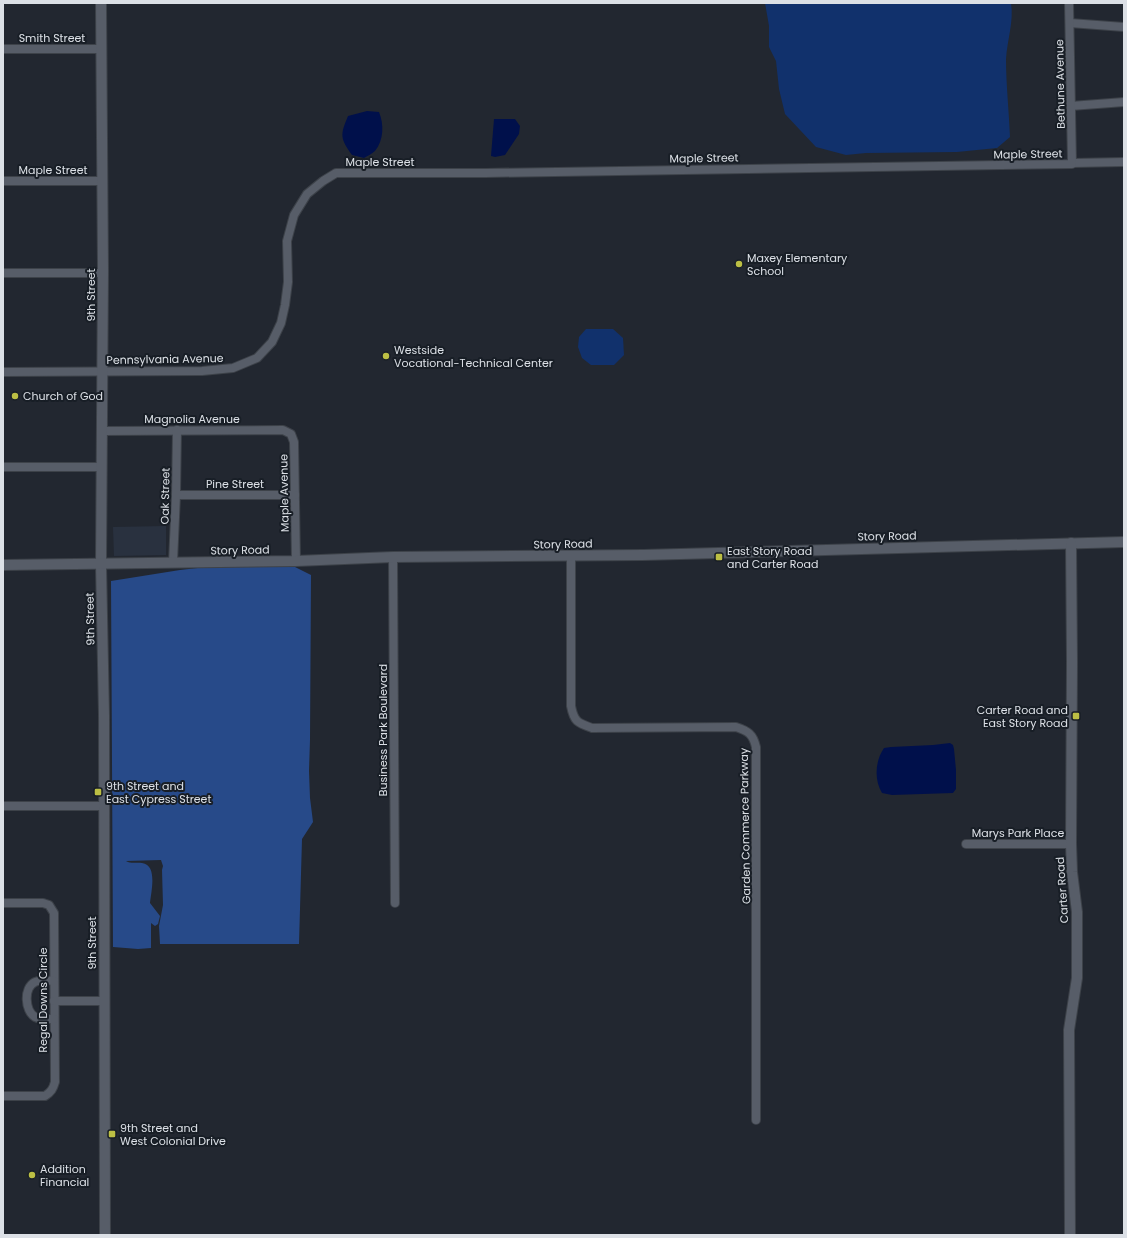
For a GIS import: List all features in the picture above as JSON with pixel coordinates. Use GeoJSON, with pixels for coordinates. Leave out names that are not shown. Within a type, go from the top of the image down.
{"type":"FeatureCollection","features":[{"type":"Feature","properties":{"kind":"street","name":"9th Street"},"geometry":{"type":"LineString","coordinates":[[101,3],[103,273],[101,467],[104,806],[105,1235]]}},
{"type":"Feature","properties":{"kind":"street","name":"Bethune Avenue"},"geometry":{"type":"LineString","coordinates":[[1069,3],[1072,163]]}},
{"type":"Feature","properties":{"kind":"street"},"geometry":{"type":"LineString","coordinates":[[1070,23],[1124,27]]}},
{"type":"Feature","properties":{"kind":"street","name":"Smith Street"},"geometry":{"type":"LineString","coordinates":[[3,49],[101,49]]}},
{"type":"Feature","properties":{"kind":"street"},"geometry":{"type":"LineString","coordinates":[[1071,106],[1124,102]]}},
{"type":"Feature","properties":{"kind":"street","name":"Maple Street"},"geometry":{"type":"LineString","coordinates":[[336,173],[486,173],[1124,162]]}},
{"type":"Feature","properties":{"kind":"street","name":"Pennsylvania Avenue"},"geometry":{"type":"LineString","coordinates":[[3,372],[202,371],[234,368],[257,358],[272,342],[281,323],[288,282],[287,241],[294,215],[307,194],[336,173]]}},
{"type":"Feature","properties":{"kind":"street","name":"Maple Street"},"geometry":{"type":"LineString","coordinates":[[3,181],[102,181]]}},
{"type":"Feature","properties":{"kind":"street"},"geometry":{"type":"LineString","coordinates":[[3,273],[103,273]]}},
{"type":"Feature","properties":{"kind":"street","name":"Oak Street"},"geometry":{"type":"LineString","coordinates":[[174,562],[177,430]]}},
{"type":"Feature","properties":{"kind":"street","name":"Magnolia Avenue"},"geometry":{"type":"LineString","coordinates":[[102,431],[283,430]]}},
{"type":"Feature","properties":{"kind":"street","name":"Maple Avenue"},"geometry":{"type":"LineString","coordinates":[[283,430],[291,434],[294,442],[296,561]]}},
{"type":"Feature","properties":{"kind":"street"},"geometry":{"type":"LineString","coordinates":[[3,467],[101,467]]}},
{"type":"Feature","properties":{"kind":"street","name":"Pine Street"},"geometry":{"type":"LineString","coordinates":[[176,495],[295,495]]}},
{"type":"Feature","properties":{"kind":"street","name":"Story Road"},"geometry":{"type":"LineString","coordinates":[[3,565],[102,565],[174,562],[296,561],[393,557],[571,556],[1124,542]]}},
{"type":"Feature","properties":{"kind":"street","name":"Carter Road"},"geometry":{"type":"LineString","coordinates":[[1070,543],[1072,662],[1071,844],[1072,872],[1077,912],[1077,978],[1069,1030],[1070,1235]]}},
{"type":"Feature","properties":{"kind":"street","name":"Garden Commerce Parkway"},"geometry":{"type":"LineString","coordinates":[[571,556],[571,706],[573,717],[580,724],[592,728],[736,727],[746,730],[754,739],[756,746],[756,1120]]}},
{"type":"Feature","properties":{"kind":"street","name":"Business Park Boulevard"},"geometry":{"type":"LineString","coordinates":[[393,557],[395,903]]}},
{"type":"Feature","properties":{"kind":"street"},"geometry":{"type":"LineString","coordinates":[[3,806],[104,806]]}},
{"type":"Feature","properties":{"kind":"street","name":"Marys Park Place"},"geometry":{"type":"LineString","coordinates":[[966,844],[1071,844]]}},
{"type":"Feature","properties":{"kind":"street","name":"Regal Downs Circle"},"geometry":{"type":"LineString","coordinates":[[3,903],[43,903],[49,905],[54,913],[55,1082],[50,1093],[44,1096],[3,1096]]}},
{"type":"Feature","properties":{"kind":"street"},"geometry":{"type":"LineString","coordinates":[[54,980],[35,982],[30,986],[27,992],[28,1009],[31,1014],[37,1018],[54,1019]]}},
{"type":"Feature","properties":{"kind":"street"},"geometry":{"type":"LineString","coordinates":[[54,1001],[104,1001]]}},
{"type":"Feature","properties":{"kind":"shaded area"},"geometry":{"type":"Polygon","coordinates":[[[765,3],[1011,3],[1012,17],[1006,59],[1010,137],[997,148],[957,152],[866,153],[846,155],[816,147],[785,114],[779,89],[776,61],[769,47],[769,26],[765,3]]]}},
{"type":"Feature","properties":{"kind":"shaded area"},"geometry":{"type":"Polygon","coordinates":[[[367,111],[379,112],[382,122],[382,137],[375,151],[364,158],[352,155],[342,136],[348,116],[367,111]]]}},
{"type":"Feature","properties":{"kind":"shaded area"},"geometry":{"type":"Polygon","coordinates":[[[494,119],[515,119],[520,126],[519,134],[505,155],[495,157],[491,156],[494,119]]]}},
{"type":"Feature","properties":{"kind":"shaded area"},"geometry":{"type":"Polygon","coordinates":[[[586,329],[613,329],[623,338],[624,355],[614,365],[591,365],[582,358],[578,347],[579,337],[586,329]]]}},
{"type":"Feature","properties":{"kind":"shaded area"},"geometry":{"type":"Polygon","coordinates":[[[166,526],[166,555],[114,556],[113,527],[166,526]]]}},
{"type":"Feature","properties":{"kind":"shaded area"},"geometry":{"type":"Polygon","coordinates":[[[285,562],[311,575],[309,771],[313,822],[302,839],[299,944],[160,944],[159,926],[163,905],[163,866],[161,860],[126,861],[147,865],[152,874],[150,903],[160,916],[158,924],[155,926],[151,923],[151,948],[138,949],[113,947],[111,581],[215,566],[285,562]]]}},
{"type":"Feature","properties":{"kind":"shaded area"},"geometry":{"type":"Polygon","coordinates":[[[950,743],[953,745],[954,749],[956,770],[956,789],[953,793],[892,795],[882,793],[879,788],[877,765],[884,748],[950,743]]]}},
{"type":"Feature","properties":{"kind":"place","name":"Maxey Elementary School"},"geometry":{"type":"Point","coordinates":[739,264]}},
{"type":"Feature","properties":{"kind":"place","name":"Westside Vocational-Technical Center"},"geometry":{"type":"Point","coordinates":[386,356]}},
{"type":"Feature","properties":{"kind":"place","name":"Church of God"},"geometry":{"type":"Point","coordinates":[15,396]}},
{"type":"Feature","properties":{"kind":"place","name":"East Story Road and Carter Road"},"geometry":{"type":"Point","coordinates":[719,557]}},
{"type":"Feature","properties":{"kind":"place","name":"Carter Road and East Story Road"},"geometry":{"type":"Point","coordinates":[1076,716]}},
{"type":"Feature","properties":{"kind":"place","name":"9th Street and East Cypress Street"},"geometry":{"type":"Point","coordinates":[98,792]}},
{"type":"Feature","properties":{"kind":"place","name":"9th Street and West Colonial Drive"},"geometry":{"type":"Point","coordinates":[112,1134]}},
{"type":"Feature","properties":{"kind":"place","name":"Addition Financial"},"geometry":{"type":"Point","coordinates":[32,1175]}}]}
